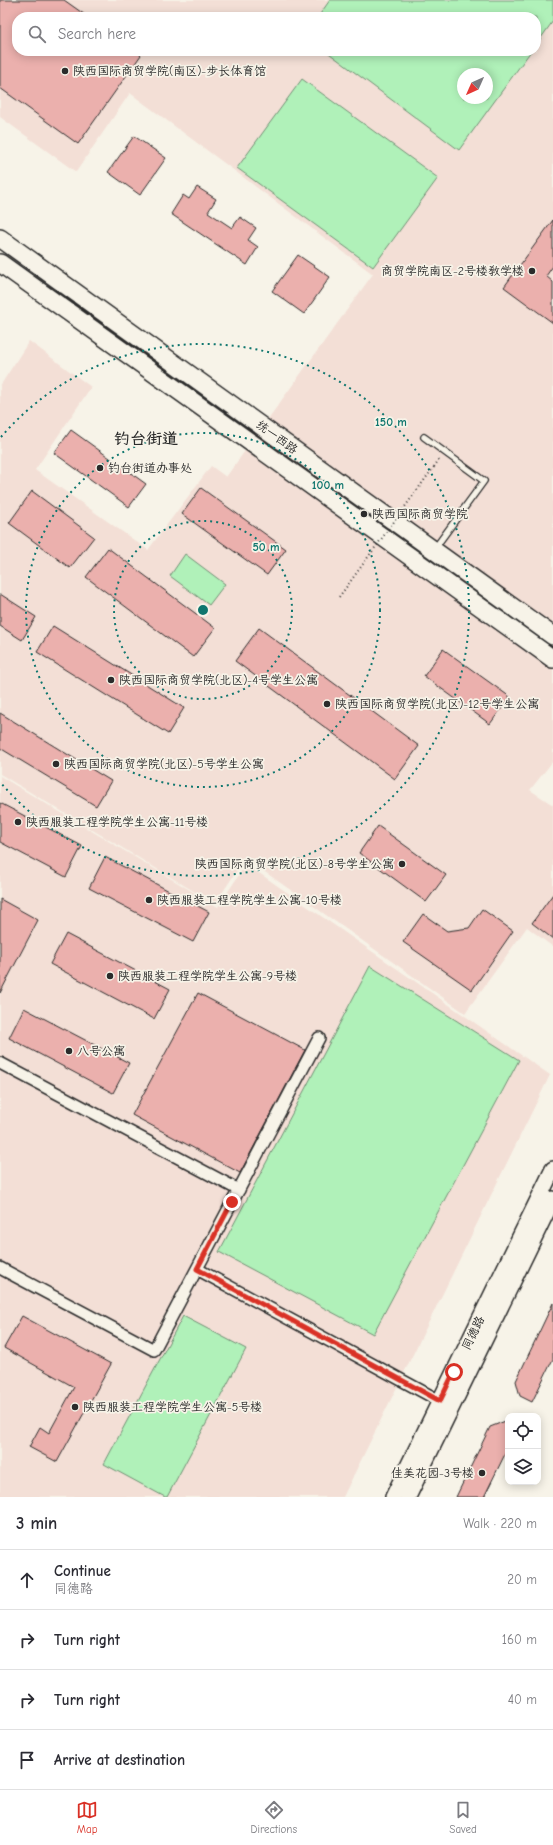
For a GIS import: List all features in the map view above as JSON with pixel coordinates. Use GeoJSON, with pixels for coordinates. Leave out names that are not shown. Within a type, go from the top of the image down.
{"type":"FeatureCollection","features":[{"type":"Feature","properties":{"kind":"main road","name":"统一西路"},"geometry":{"type":"LineString","coordinates":[[0,238],[553,636]]}},
{"type":"Feature","properties":{"kind":"main road","name":"统一西路"},"geometry":{"type":"LineString","coordinates":[[0,263],[553,659]]}},
{"type":"Feature","properties":{"kind":"street"},"geometry":{"type":"LineString","coordinates":[[0,1268],[154,1350],[319,1038]]}},
{"type":"Feature","properties":{"kind":"street"},"geometry":{"type":"LineString","coordinates":[[0,1063],[239,1190]]}},
{"type":"Feature","properties":{"kind":"street","name":"同德路"},"geometry":{"type":"LineString","coordinates":[[393,1497],[553,1169]]}},
{"type":"Feature","properties":{"kind":"street","name":"同德路"},"geometry":{"type":"LineString","coordinates":[[408,1497],[553,1199]]}},
{"type":"Feature","properties":{"kind":"street"},"geometry":{"type":"LineString","coordinates":[[197,1269],[440,1401]]}},
{"type":"Feature","properties":{"kind":"lane"},"geometry":{"type":"LineString","coordinates":[[424,437],[484,481],[434,550]]}},
{"type":"Feature","properties":{"kind":"path"},"geometry":{"type":"LineString","coordinates":[[339,597],[434,467]]}},
{"type":"Feature","properties":{"kind":"shaded area","name":"陕西国际商贸学院"},"geometry":{"type":"Polygon","coordinates":[[[0,0],[553,0],[553,761],[530,790],[553,805],[553,947],[527,927],[465,1013],[245,858],[215,904],[0,774],[0,386],[29,341],[91,387],[35,470],[148,550],[211,466],[226,477],[373,274],[130,93],[76,172],[0,117],[0,0]]]}},
{"type":"Feature","properties":{"kind":"shaded area"},"geometry":{"type":"Polygon","coordinates":[[[0,776],[218,907],[246,864],[550,1075],[343,1497],[0,1497],[0,776]]]}},
{"type":"Feature","properties":{"kind":"green space"},"geometry":{"type":"Polygon","coordinates":[[[330,0],[553,0],[553,21],[541,38],[541,12],[322,12],[330,0]]]}},
{"type":"Feature","properties":{"kind":"green space"},"geometry":{"type":"Polygon","coordinates":[[[333,56],[527,56],[493,103],[493,68],[457,68],[457,104],[492,104],[459,150],[333,56]]]}},
{"type":"Feature","properties":{"kind":"green space"},"geometry":{"type":"Polygon","coordinates":[[[302,79],[438,178],[373,267],[237,168],[302,79]]]}},
{"type":"Feature","properties":{"kind":"green space"},"geometry":{"type":"Polygon","coordinates":[[[185,554],[225,584],[209,605],[170,576],[185,554]]]}},
{"type":"Feature","properties":{"kind":"green space"},"geometry":{"type":"Polygon","coordinates":[[[370,966],[519,1060],[373,1334],[219,1252],[370,966]]]}},
{"type":"Feature","properties":{"kind":"green space"},"geometry":{"type":"Polygon","coordinates":[[[183,1316],[246,1349],[167,1497],[165,1497],[104,1464],[183,1316]]]}},
{"type":"Feature","properties":{"kind":"building","name":"陕西国际商贸学院(南区)-步长体育馆"},"geometry":{"type":"Polygon","coordinates":[[[0,0],[64,0],[81,12],[12,12],[12,56],[140,56],[78,144],[0,88],[0,0]]]}},
{"type":"Feature","properties":{"kind":"building"},"geometry":{"type":"Polygon","coordinates":[[[134,136],[166,158],[140,195],[108,172],[134,136]]]}},
{"type":"Feature","properties":{"kind":"building"},"geometry":{"type":"Polygon","coordinates":[[[197,187],[216,199],[208,212],[232,228],[240,217],[256,228],[248,240],[258,247],[247,265],[171,214],[183,195],[189,199],[197,187]]]}},
{"type":"Feature","properties":{"kind":"building","name":"商贸学院南区-2号楼教学楼"},"geometry":{"type":"Polygon","coordinates":[[[553,220],[553,266],[546,276],[553,282],[553,323],[504,287],[553,220]]]}},
{"type":"Feature","properties":{"kind":"building"},"geometry":{"type":"Polygon","coordinates":[[[298,255],[330,277],[304,314],[272,291],[298,255]]]}},
{"type":"Feature","properties":{"kind":"building","name":"钓台街道办事处"},"geometry":{"type":"Polygon","coordinates":[[[71,430],[146,484],[129,507],[54,453],[71,430]]]}},
{"type":"Feature","properties":{"kind":"building"},"geometry":{"type":"Polygon","coordinates":[[[201,488],[286,549],[267,575],[182,514],[201,488]]]}},
{"type":"Feature","properties":{"kind":"building"},"geometry":{"type":"Polygon","coordinates":[[[32,491],[94,537],[70,568],[9,523],[32,491]]]}},
{"type":"Feature","properties":{"kind":"building"},"geometry":{"type":"Polygon","coordinates":[[[108,548],[215,628],[193,657],[86,577],[108,548]]]}},
{"type":"Feature","properties":{"kind":"building"},"geometry":{"type":"Polygon","coordinates":[[[0,594],[36,617],[22,640],[0,626],[0,594]]]}},
{"type":"Feature","properties":{"kind":"building","name":"陕西国际商贸学院(北区)-4号学生公寓"},"geometry":{"type":"Polygon","coordinates":[[[53,626],[184,708],[168,734],[37,652],[53,626]]]}},
{"type":"Feature","properties":{"kind":"building","name":"陕西国际商贸学院(北区)-12号学生公寓"},"geometry":{"type":"Polygon","coordinates":[[[259,628],[419,746],[395,779],[235,661],[259,628]]]}},
{"type":"Feature","properties":{"kind":"building"},"geometry":{"type":"Polygon","coordinates":[[[443,649],[510,697],[490,724],[424,676],[443,649]]]}},
{"type":"Feature","properties":{"kind":"building","name":"陕西国际商贸学院(北区)-5号学生公寓"},"geometry":{"type":"Polygon","coordinates":[[[0,713],[111,781],[96,806],[0,748],[0,713]]]}},
{"type":"Feature","properties":{"kind":"building","name":"陕西服装工程学院学生公寓-11号楼"},"geometry":{"type":"Polygon","coordinates":[[[0,803],[82,846],[66,877],[0,842],[0,803]]]}},
{"type":"Feature","properties":{"kind":"building","name":"陕西国际商贸学院(北区)-8号学生公寓"},"geometry":{"type":"Polygon","coordinates":[[[378,826],[446,875],[426,902],[359,853],[378,826]]]}},
{"type":"Feature","properties":{"kind":"building","name":"陕西服装工程学院学生公寓-10号楼"},"geometry":{"type":"Polygon","coordinates":[[[105,857],[209,912],[193,942],[89,888],[105,857]]]}},
{"type":"Feature","properties":{"kind":"building"},"geometry":{"type":"Polygon","coordinates":[[[553,894],[553,939],[532,923],[553,894]]]}},
{"type":"Feature","properties":{"kind":"building"},"geometry":{"type":"Polygon","coordinates":[[[0,899],[38,920],[0,993],[0,899]]]}},
{"type":"Feature","properties":{"kind":"building"},"geometry":{"type":"Polygon","coordinates":[[[482,909],[513,931],[472,990],[403,942],[423,914],[447,931],[469,928],[482,909]]]}},
{"type":"Feature","properties":{"kind":"building","name":"陕西服装工程学院学生公寓-9号楼"},"geometry":{"type":"Polygon","coordinates":[[[66,934],[170,989],[154,1019],[50,964],[66,934]]]}},
{"type":"Feature","properties":{"kind":"building"},"geometry":{"type":"Polygon","coordinates":[[[198,993],[305,1050],[240,1173],[132,1115],[198,993]]]}},
{"type":"Feature","properties":{"kind":"building","name":"八号公寓"},"geometry":{"type":"Polygon","coordinates":[[[24,1008],[129,1063],[113,1093],[9,1038],[24,1008]]]}},
{"type":"Feature","properties":{"kind":"building"},"geometry":{"type":"Polygon","coordinates":[[[553,1303],[553,1359],[532,1402],[520,1396],[516,1381],[553,1303]]]}},
{"type":"Feature","properties":{"kind":"building","name":"陕西服装工程学院学生公寓-5号楼"},"geometry":{"type":"Polygon","coordinates":[[[22,1316],[111,1364],[57,1462],[29,1447],[40,1427],[49,1433],[74,1387],[4,1348],[22,1316]]]}},
{"type":"Feature","properties":{"kind":"building","name":"佳美花园-3号楼"},"geometry":{"type":"Polygon","coordinates":[[[505,1421],[505,1454],[484,1497],[456,1497],[490,1427],[505,1421]]]}},
{"type":"Feature","properties":{"kind":"place","name":"陕西国际商贸学院(南区)-步长体育馆"},"geometry":{"type":"Point","coordinates":[65,71]}},
{"type":"Feature","properties":{"kind":"place","name":"商贸学院南区-2号楼教学楼"},"geometry":{"type":"Point","coordinates":[532,271]}},
{"type":"Feature","properties":{"kind":"place","name":"钓台街道办事处"},"geometry":{"type":"Point","coordinates":[100,468]}},
{"type":"Feature","properties":{"kind":"place","name":"陕西国际商贸学院"},"geometry":{"type":"Point","coordinates":[364,514]}},
{"type":"Feature","properties":{"kind":"place","name":"陕西国际商贸学院(北区)-4号学生公寓"},"geometry":{"type":"Point","coordinates":[111,680]}},
{"type":"Feature","properties":{"kind":"place","name":"陕西国际商贸学院(北区)-12号学生公寓"},"geometry":{"type":"Point","coordinates":[327,704]}},
{"type":"Feature","properties":{"kind":"place","name":"陕西国际商贸学院(北区)-5号学生公寓"},"geometry":{"type":"Point","coordinates":[56,764]}},
{"type":"Feature","properties":{"kind":"place","name":"陕西服装工程学院学生公寓-11号楼"},"geometry":{"type":"Point","coordinates":[18,822]}},
{"type":"Feature","properties":{"kind":"place","name":"陕西国际商贸学院(北区)-8号学生公寓"},"geometry":{"type":"Point","coordinates":[402,864]}},
{"type":"Feature","properties":{"kind":"place","name":"陕西服装工程学院学生公寓-10号楼"},"geometry":{"type":"Point","coordinates":[149,900]}},
{"type":"Feature","properties":{"kind":"place","name":"陕西服装工程学院学生公寓-9号楼"},"geometry":{"type":"Point","coordinates":[110,976]}},
{"type":"Feature","properties":{"kind":"place","name":"八号公寓"},"geometry":{"type":"Point","coordinates":[69,1051]}},
{"type":"Feature","properties":{"kind":"place","name":"陕西服装工程学院学生公寓-5号楼"},"geometry":{"type":"Point","coordinates":[75,1407]}},
{"type":"Feature","properties":{"kind":"place","name":"佳美花园-3号楼"},"geometry":{"type":"Point","coordinates":[482,1473]}},
{"type":"Feature","properties":{"kind":"district","name":"钓台街道"},"geometry":{"type":"Point","coordinates":[146,438]}},
{"type":"Feature","properties":{"kind":"route"},"geometry":{"type":"LineString","coordinates":[[232,1202],[197,1269],[440,1401],[454,1372]]}}]}
